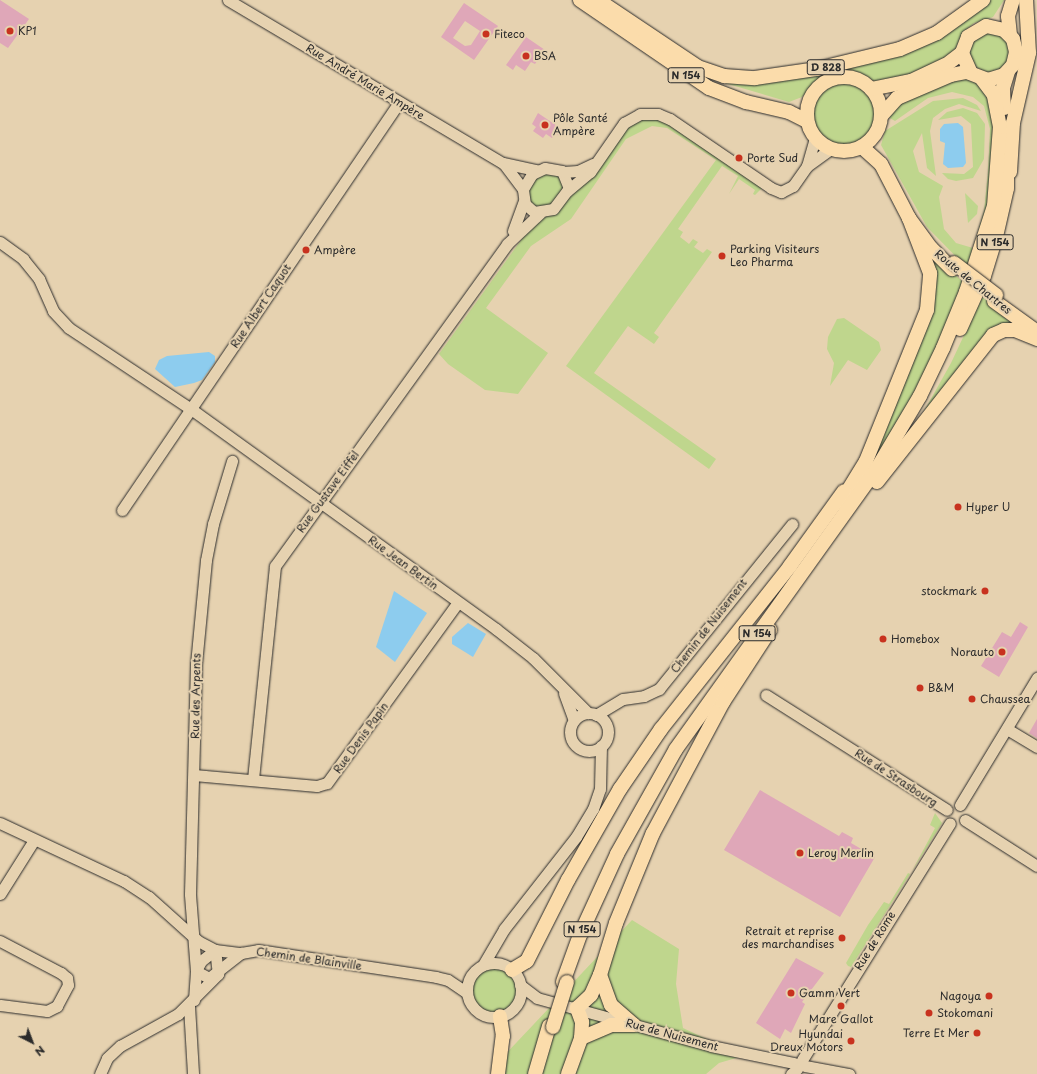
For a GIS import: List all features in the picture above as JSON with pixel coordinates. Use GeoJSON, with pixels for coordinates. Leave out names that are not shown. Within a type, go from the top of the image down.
{"type":"FeatureCollection","features":[{"type":"Feature","properties":{"kind":"main road","name":"N 154"},"geometry":{"type":"LineString","coordinates":[[580,0],[709,88],[746,102],[789,112],[807,121]]}},
{"type":"Feature","properties":{"kind":"main road","name":"N 154"},"geometry":{"type":"LineString","coordinates":[[598,0],[661,44],[701,75],[732,90],[786,104],[810,99]]}},
{"type":"Feature","properties":{"kind":"main road","name":"D 828"},"geometry":{"type":"LineString","coordinates":[[661,44],[714,73],[767,78],[900,49],[937,33],[983,0]]}},
{"type":"Feature","properties":{"kind":"main road"},"geometry":{"type":"LineString","coordinates":[[990,26],[1007,0]]}},
{"type":"Feature","properties":{"kind":"main road"},"geometry":{"type":"LineString","coordinates":[[1010,35],[1008,16],[1013,0]]}},
{"type":"Feature","properties":{"kind":"main road","name":"N 154"},"geometry":{"type":"LineString","coordinates":[[565,982],[616,867],[666,775],[718,696],[773,624],[873,487],[922,405],[968,314],[984,276],[1008,188],[1013,123],[1029,53],[1026,0]]}},
{"type":"Feature","properties":{"kind":"main road"},"geometry":{"type":"LineString","coordinates":[[871,88],[911,81],[952,62],[962,53],[970,34],[990,26],[1001,28],[1010,35]]}},
{"type":"Feature","properties":{"kind":"main road","name":"N 154"},"geometry":{"type":"LineString","coordinates":[[1008,188],[1002,96],[1008,72],[1016,56],[1010,35]]}},
{"type":"Feature","properties":{"kind":"main road","name":"N 154"},"geometry":{"type":"LineString","coordinates":[[535,1074],[580,935],[617,854],[695,719],[876,470],[920,396],[943,348],[966,292],[995,199],[1000,127],[994,95],[976,76],[962,53]]}},
{"type":"Feature","properties":{"kind":"main road"},"geometry":{"type":"LineString","coordinates":[[881,116],[880,104],[871,88],[856,79],[838,77],[821,85],[810,99],[807,121],[815,138],[830,149],[846,152],[862,147],[875,136],[881,116],[888,105],[904,95],[951,75],[976,76],[992,80],[1008,72]]}},
{"type":"Feature","properties":{"kind":"main road","name":"Route de Chartres"},"geometry":{"type":"LineString","coordinates":[[875,136],[922,226],[953,266]]}},
{"type":"Feature","properties":{"kind":"main road","name":"Route de Chartres"},"geometry":{"type":"LineString","coordinates":[[862,147],[881,164],[909,218],[931,248],[1037,332]]}},
{"type":"Feature","properties":{"kind":"main road"},"geometry":{"type":"LineString","coordinates":[[617,854],[627,828],[670,748],[849,491],[874,444],[921,329],[930,295],[930,273],[909,218]]}},
{"type":"Feature","properties":{"kind":"main road","name":"Route de Chartres"},"geometry":{"type":"LineString","coordinates":[[995,298],[1037,325]]}},
{"type":"Feature","properties":{"kind":"main road"},"geometry":{"type":"LineString","coordinates":[[873,487],[993,335],[1004,330],[1015,330],[1037,339]]}},
{"type":"Feature","properties":{"kind":"main road"},"geometry":{"type":"LineString","coordinates":[[507,967],[528,961],[568,880],[620,789],[661,730],[790,566],[874,444]]}},
{"type":"Feature","properties":{"kind":"main road"},"geometry":{"type":"LineString","coordinates":[[568,1074],[581,1038],[582,1022],[577,1008],[591,995],[600,975],[632,880],[679,780],[773,624]]}},
{"type":"Feature","properties":{"kind":"main road"},"geometry":{"type":"LineString","coordinates":[[600,975],[611,1005],[634,1025]]}},
{"type":"Feature","properties":{"kind":"main road"},"geometry":{"type":"LineString","coordinates":[[498,1074],[503,1036],[500,1016]]}},
{"type":"Feature","properties":{"kind":"main road"},"geometry":{"type":"LineString","coordinates":[[581,1038],[611,1025],[634,1025]]}},
{"type":"Feature","properties":{"kind":"main road","name":"N 154"},"geometry":{"type":"LineString","coordinates":[[538,1074],[551,1026]]}},
{"type":"Feature","properties":{"kind":"street","name":"Rue André Marie Ampère"},"geometry":{"type":"LineString","coordinates":[[228,0],[503,164],[523,189]]}},
{"type":"Feature","properties":{"kind":"street","name":"Rue Albert Caquot"},"geometry":{"type":"LineString","coordinates":[[122,510],[399,102]]}},
{"type":"Feature","properties":{"kind":"street"},"geometry":{"type":"LineString","coordinates":[[596,163],[578,171],[563,172],[552,168],[537,170],[523,189],[524,201],[531,210],[540,213],[553,209],[567,191],[586,176],[596,163],[624,123],[634,116],[651,113],[670,119],[775,190],[791,188],[807,166],[830,149]]}},
{"type":"Feature","properties":{"kind":"street"},"geometry":{"type":"LineString","coordinates":[[807,166],[815,138]]}},
{"type":"Feature","properties":{"kind":"street","name":"Rue André Marie Ampère"},"geometry":{"type":"LineString","coordinates":[[503,164],[537,170]]}},
{"type":"Feature","properties":{"kind":"street"},"geometry":{"type":"LineString","coordinates":[[563,172],[568,182],[567,191]]}},
{"type":"Feature","properties":{"kind":"street","name":"Rue Gustave Eiffel"},"geometry":{"type":"LineString","coordinates":[[253,779],[275,566],[319,502],[506,244],[522,213],[524,201]]}},
{"type":"Feature","properties":{"kind":"street","name":"Rue Gustave Eiffel"},"geometry":{"type":"LineString","coordinates":[[506,244],[540,213]]}},
{"type":"Feature","properties":{"kind":"street","name":"Rue Jean Bertin"},"geometry":{"type":"LineString","coordinates":[[0,242],[23,259],[39,279],[53,311],[69,328],[191,409],[458,602],[533,658],[592,714]]}},
{"type":"Feature","properties":{"kind":"street","name":"Rue des Arpents"},"geometry":{"type":"LineString","coordinates":[[193,1074],[191,1003],[196,971],[192,935],[190,882],[196,664],[202,589],[213,524],[232,461]]}},
{"type":"Feature","properties":{"kind":"street","name":"Chemin de Nuisement"},"geometry":{"type":"LineString","coordinates":[[592,714],[612,707],[623,699],[644,696],[659,689],[792,524]]}},
{"type":"Feature","properties":{"kind":"street","name":"Rue Denis Papin"},"geometry":{"type":"LineString","coordinates":[[194,775],[253,779],[317,786],[327,783],[458,602]]}},
{"type":"Feature","properties":{"kind":"street"},"geometry":{"type":"LineString","coordinates":[[947,810],[950,823],[959,825],[965,820],[967,813],[960,805],[1037,678]]}},
{"type":"Feature","properties":{"kind":"street","name":"Rue Jean Bertin"},"geometry":{"type":"LineString","coordinates":[[562,687],[574,720]]}},
{"type":"Feature","properties":{"kind":"street","name":"Rue de Strasbourg"},"geometry":{"type":"LineString","coordinates":[[766,695],[947,810],[954,805],[960,805]]}},
{"type":"Feature","properties":{"kind":"street"},"geometry":{"type":"LineString","coordinates":[[605,722],[592,714],[574,720],[570,730],[571,740],[578,748],[588,751],[601,746],[607,738],[605,722],[612,707]]}},
{"type":"Feature","properties":{"kind":"street"},"geometry":{"type":"LineString","coordinates":[[1006,729],[1037,747]]}},
{"type":"Feature","properties":{"kind":"street"},"geometry":{"type":"LineString","coordinates":[[536,998],[516,1005],[500,1016],[482,1014],[472,1005],[467,993],[472,974],[483,966],[494,945],[576,837],[593,809],[601,775],[601,746]]}},
{"type":"Feature","properties":{"kind":"street"},"geometry":{"type":"LineString","coordinates":[[588,751],[601,775]]}},
{"type":"Feature","properties":{"kind":"street"},"geometry":{"type":"LineString","coordinates":[[965,820],[1037,866]]}},
{"type":"Feature","properties":{"kind":"street","name":"Rue de Rome"},"geometry":{"type":"LineString","coordinates":[[798,1066],[950,823]]}},
{"type":"Feature","properties":{"kind":"street","name":"Chemin de Blainville"},"geometry":{"type":"LineString","coordinates":[[0,824],[124,881],[149,897],[192,935],[215,950],[241,953],[258,950],[448,980],[472,974]]}},
{"type":"Feature","properties":{"kind":"street"},"geometry":{"type":"LineString","coordinates":[[0,894],[34,840]]}},
{"type":"Feature","properties":{"kind":"street"},"geometry":{"type":"LineString","coordinates":[[0,941],[61,972],[67,978],[68,985],[57,1006],[47,1011],[0,1005]]}},
{"type":"Feature","properties":{"kind":"street"},"geometry":{"type":"LineString","coordinates":[[494,945],[520,985],[516,1005]]}},
{"type":"Feature","properties":{"kind":"street"},"geometry":{"type":"LineString","coordinates":[[215,950],[218,974],[209,978],[196,971],[201,960],[215,950]]}},
{"type":"Feature","properties":{"kind":"street"},"geometry":{"type":"LineString","coordinates":[[100,1074],[107,1058],[120,1046],[191,1003],[218,974],[241,953]]}},
{"type":"Feature","properties":{"kind":"street"},"geometry":{"type":"LineString","coordinates":[[483,966],[507,967]]}},
{"type":"Feature","properties":{"kind":"street","name":"Chemin de Blainville"},"geometry":{"type":"LineString","coordinates":[[448,980],[467,993]]}},
{"type":"Feature","properties":{"kind":"street","name":"Rue de Nuisement"},"geometry":{"type":"LineString","coordinates":[[520,985],[536,998],[577,1008],[634,1025],[798,1066],[849,1074]]}},
{"type":"Feature","properties":{"kind":"green space"},"geometry":{"type":"Polygon","coordinates":[[[987,0],[1004,0],[993,17],[974,23],[963,32],[954,54],[907,77],[877,82],[851,72],[832,72],[816,81],[802,97],[789,102],[718,81],[878,59],[987,0]]]}},
{"type":"Feature","properties":{"kind":"green space"},"geometry":{"type":"Polygon","coordinates":[[[994,32],[1001,35],[1007,41],[1010,52],[1009,60],[1001,69],[994,72],[986,72],[979,69],[971,60],[970,48],[973,41],[982,33],[994,32]]]}},
{"type":"Feature","properties":{"kind":"green space"},"geometry":{"type":"Polygon","coordinates":[[[966,78],[983,86],[994,106],[991,197],[969,270],[927,227],[881,145],[885,131],[933,101],[963,98],[977,105],[981,111],[959,104],[945,109],[933,118],[930,131],[936,176],[927,168],[922,133],[913,151],[919,172],[943,186],[939,197],[944,229],[956,243],[973,248],[984,211],[988,172],[990,129],[984,106],[973,97],[952,92],[928,98],[895,121],[888,117],[898,105],[946,82],[966,78]]]}},
{"type":"Feature","properties":{"kind":"green space"},"geometry":{"type":"Polygon","coordinates":[[[838,81],[850,81],[862,86],[872,96],[877,108],[875,127],[862,142],[850,147],[838,147],[826,142],[816,132],[811,120],[811,108],[816,96],[826,86],[838,81]]]}},
{"type":"Feature","properties":{"kind":"green space"},"geometry":{"type":"Polygon","coordinates":[[[963,108],[977,113],[985,124],[984,159],[973,178],[956,181],[948,179],[942,173],[964,174],[973,167],[971,124],[961,116],[938,120],[947,112],[963,108]]]}},
{"type":"Feature","properties":{"kind":"green space"},"geometry":{"type":"Polygon","coordinates":[[[638,119],[662,119],[762,188],[755,195],[753,194],[755,190],[739,179],[729,194],[738,176],[722,166],[678,229],[683,232],[680,237],[689,244],[693,239],[698,242],[694,247],[703,253],[707,249],[712,252],[654,333],[659,337],[654,344],[628,326],[594,373],[716,459],[709,469],[566,366],[716,160],[667,128],[652,126],[626,139],[571,219],[531,246],[486,308],[548,353],[518,394],[485,390],[448,364],[439,354],[537,218],[551,215],[623,130],[638,119]]]}},
{"type":"Feature","properties":{"kind":"green space"},"geometry":{"type":"Polygon","coordinates":[[[538,173],[559,174],[565,188],[547,209],[530,204],[527,189],[538,173]]]}},
{"type":"Feature","properties":{"kind":"green space"},"geometry":{"type":"Polygon","coordinates":[[[965,193],[978,206],[977,214],[968,223],[965,193]]]}},
{"type":"Feature","properties":{"kind":"green space"},"geometry":{"type":"Polygon","coordinates":[[[924,247],[964,283],[941,342],[885,446],[851,491],[923,330],[924,247]]]}},
{"type":"Feature","properties":{"kind":"green space"},"geometry":{"type":"Polygon","coordinates":[[[982,297],[1029,330],[1009,327],[923,413],[951,363],[982,297]]]}},
{"type":"Feature","properties":{"kind":"green space"},"geometry":{"type":"Polygon","coordinates":[[[844,318],[879,342],[881,350],[867,370],[848,360],[830,386],[834,363],[827,349],[828,337],[837,319],[844,318]]]}},
{"type":"Feature","properties":{"kind":"green space"},"geometry":{"type":"Polygon","coordinates":[[[935,813],[942,823],[912,871],[935,828],[930,825],[935,813]]]}},
{"type":"Feature","properties":{"kind":"green space"},"geometry":{"type":"Polygon","coordinates":[[[908,873],[910,874],[851,967],[848,966],[846,963],[868,925],[884,902],[889,904],[908,873]]]}},
{"type":"Feature","properties":{"kind":"green space"},"geometry":{"type":"Polygon","coordinates":[[[632,920],[679,949],[676,984],[683,1028],[743,1056],[719,1063],[706,1074],[494,1074],[501,1059],[632,920]]]}},
{"type":"Feature","properties":{"kind":"green space"},"geometry":{"type":"Polygon","coordinates":[[[490,967],[498,967],[507,971],[513,977],[517,990],[513,1003],[507,1009],[498,1013],[490,1013],[481,1009],[475,1003],[471,994],[471,986],[475,977],[481,971],[490,967]]]}},
{"type":"Feature","properties":{"kind":"water"},"geometry":{"type":"Polygon","coordinates":[[[958,123],[963,127],[966,163],[963,167],[948,168],[943,164],[945,143],[940,141],[940,129],[944,124],[958,123]]]}},
{"type":"Feature","properties":{"kind":"water"},"geometry":{"type":"Polygon","coordinates":[[[209,352],[215,356],[215,362],[202,380],[194,383],[175,387],[155,369],[159,360],[167,356],[209,352]]]}},
{"type":"Feature","properties":{"kind":"water"},"geometry":{"type":"Polygon","coordinates":[[[394,591],[427,613],[395,662],[376,647],[394,591]]]}},
{"type":"Feature","properties":{"kind":"water"},"geometry":{"type":"Polygon","coordinates":[[[468,623],[486,634],[473,657],[452,644],[452,637],[468,623]]]}},
{"type":"Feature","properties":{"kind":"building","name":"KP1"},"geometry":{"type":"Polygon","coordinates":[[[0,0],[29,19],[8,48],[0,43],[0,0]]]}},
{"type":"Feature","properties":{"kind":"building","name":"Fiteco"},"geometry":{"type":"Polygon","coordinates":[[[464,3],[498,26],[474,60],[441,37],[464,3]],[[465,21],[453,38],[465,46],[471,45],[480,31],[465,21]]]}},
{"type":"Feature","properties":{"kind":"building","name":"BSA"},"geometry":{"type":"Polygon","coordinates":[[[526,37],[545,50],[535,64],[531,62],[525,71],[516,65],[513,70],[506,65],[526,37]]]}},
{"type":"Feature","properties":{"kind":"building","name":"Pôle Santé Ampère"},"geometry":{"type":"Polygon","coordinates":[[[538,113],[563,130],[559,136],[555,133],[552,138],[546,134],[543,138],[533,131],[536,127],[532,124],[538,113]]]}},
{"type":"Feature","properties":{"kind":"building","name":"Norauto"},"geometry":{"type":"Polygon","coordinates":[[[1020,622],[1028,627],[999,677],[981,666],[1002,632],[1011,637],[1020,622]]]}},
{"type":"Feature","properties":{"kind":"building"},"geometry":{"type":"Polygon","coordinates":[[[1037,719],[1037,738],[1029,733],[1037,719]]]}},
{"type":"Feature","properties":{"kind":"building","name":"Leroy Merlin"},"geometry":{"type":"Polygon","coordinates":[[[760,790],[839,836],[842,832],[853,838],[851,843],[875,857],[840,917],[724,850],[760,790]]]}},
{"type":"Feature","properties":{"kind":"building","name":"Gamm Vert"},"geometry":{"type":"Polygon","coordinates":[[[796,958],[824,973],[802,1002],[805,1004],[791,1033],[785,1029],[780,1039],[756,1023],[796,958]]]}},
{"type":"Feature","properties":{"kind":"place","name":"KP1"},"geometry":{"type":"Point","coordinates":[10,31]}},
{"type":"Feature","properties":{"kind":"place","name":"Fiteco"},"geometry":{"type":"Point","coordinates":[486,34]}},
{"type":"Feature","properties":{"kind":"place","name":"BSA"},"geometry":{"type":"Point","coordinates":[526,56]}},
{"type":"Feature","properties":{"kind":"place","name":"Pôle Santé Ampère"},"geometry":{"type":"Point","coordinates":[545,125]}},
{"type":"Feature","properties":{"kind":"place","name":"Porte Sud"},"geometry":{"type":"Point","coordinates":[739,158]}},
{"type":"Feature","properties":{"kind":"place","name":"Ampère"},"geometry":{"type":"Point","coordinates":[306,250]}},
{"type":"Feature","properties":{"kind":"place","name":"Parking Visiteurs Leo Pharma"},"geometry":{"type":"Point","coordinates":[722,256]}},
{"type":"Feature","properties":{"kind":"place","name":"Hyper U"},"geometry":{"type":"Point","coordinates":[958,507]}},
{"type":"Feature","properties":{"kind":"place","name":"stockmark"},"geometry":{"type":"Point","coordinates":[985,591]}},
{"type":"Feature","properties":{"kind":"place","name":"Homebox"},"geometry":{"type":"Point","coordinates":[883,639]}},
{"type":"Feature","properties":{"kind":"place","name":"Norauto"},"geometry":{"type":"Point","coordinates":[1002,652]}},
{"type":"Feature","properties":{"kind":"place","name":"B&M"},"geometry":{"type":"Point","coordinates":[920,688]}},
{"type":"Feature","properties":{"kind":"place","name":"Chaussea"},"geometry":{"type":"Point","coordinates":[972,699]}},
{"type":"Feature","properties":{"kind":"place","name":"Leroy Merlin"},"geometry":{"type":"Point","coordinates":[800,853]}},
{"type":"Feature","properties":{"kind":"place","name":"Retrait et reprise des marchandises"},"geometry":{"type":"Point","coordinates":[842,938]}},
{"type":"Feature","properties":{"kind":"place","name":"Gamm Vert"},"geometry":{"type":"Point","coordinates":[791,993]}},
{"type":"Feature","properties":{"kind":"place","name":"Nagoya"},"geometry":{"type":"Point","coordinates":[989,996]}},
{"type":"Feature","properties":{"kind":"place","name":"Mare Gallot"},"geometry":{"type":"Point","coordinates":[841,1006]}},
{"type":"Feature","properties":{"kind":"place","name":"Stokomani"},"geometry":{"type":"Point","coordinates":[929,1013]}},
{"type":"Feature","properties":{"kind":"place","name":"Terre Et Mer"},"geometry":{"type":"Point","coordinates":[977,1033]}},
{"type":"Feature","properties":{"kind":"place","name":"Hyundai Dreux Motors"},"geometry":{"type":"Point","coordinates":[851,1041]}}]}
